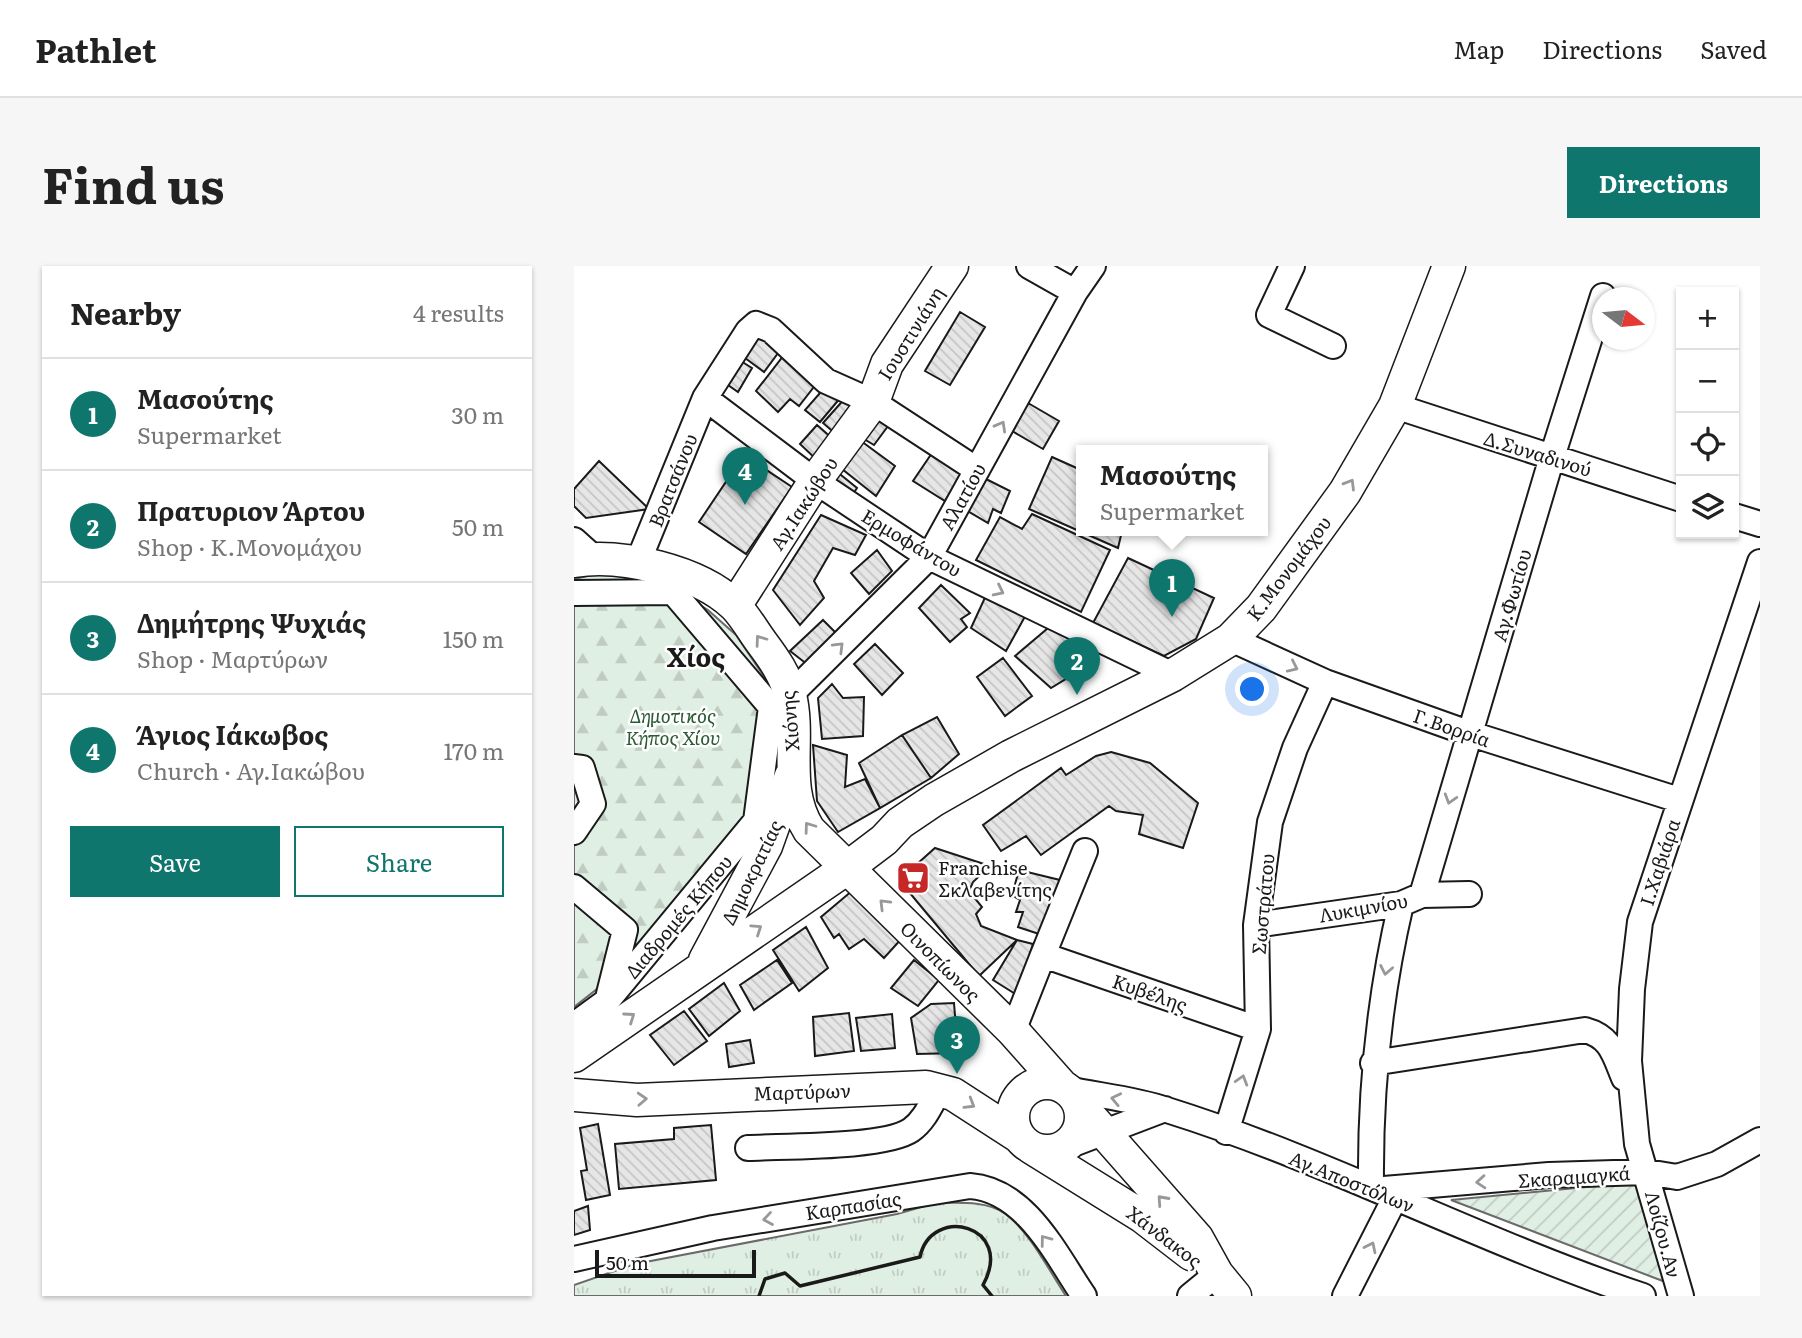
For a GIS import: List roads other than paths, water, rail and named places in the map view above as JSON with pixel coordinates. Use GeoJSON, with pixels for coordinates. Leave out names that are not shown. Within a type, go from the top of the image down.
{"type":"FeatureCollection","features":[{"type":"Feature","properties":{"kind":"main road","name":"Ιουστινιάνη"},"geometry":{"type":"LineString","coordinates":[[873,402],[887,364],[952,266]]}},
{"type":"Feature","properties":{"kind":"main road","name":"Κ.Μονομάχου"},"geometry":{"type":"LineString","coordinates":[[841,862],[884,841],[900,823],[1011,756],[1145,690],[1231,639],[1261,608],[1345,492],[1395,406],[1449,266]]}},
{"type":"Feature","properties":{"kind":"main road","name":"Αγ.Ιακώβου"},"geometry":{"type":"LineString","coordinates":[[735,606],[815,481],[873,402]]}},
{"type":"Feature","properties":{"kind":"main road","name":"Χιόνης"},"geometry":{"type":"LineString","coordinates":[[581,553],[652,566],[721,595],[735,606],[774,659],[790,695],[792,774],[803,820],[841,862]]}},
{"type":"Feature","properties":{"kind":"main road","name":"Δημοκρατίας"},"geometry":{"type":"LineString","coordinates":[[701,967],[766,846],[792,774]]}},
{"type":"Feature","properties":{"kind":"main road","name":"Δημοκρατίας"},"geometry":{"type":"LineString","coordinates":[[574,1056],[701,967],[841,862]]}},
{"type":"Feature","properties":{"kind":"main road","name":"Οινοπίωνος"},"geometry":{"type":"LineString","coordinates":[[841,862],[1013,1031],[1069,1093]]}},
{"type":"Feature","properties":{"kind":"main road"},"geometry":{"type":"LineString","coordinates":[[1039,1083],[1069,1093],[1081,1114],[1076,1135],[1036,1145],[1012,1115],[1020,1095],[1039,1083]]}},
{"type":"Feature","properties":{"kind":"main road","name":"Μαρτύρων"},"geometry":{"type":"LineString","coordinates":[[574,1095],[637,1100],[903,1087],[939,1090],[972,1104],[1036,1145]]}},
{"type":"Feature","properties":{"kind":"main road","name":"Χάνδακος"},"geometry":{"type":"LineString","coordinates":[[1069,1093],[1197,1238],[1226,1285]]}},
{"type":"Feature","properties":{"kind":"main road","name":"Χάνδακος"},"geometry":{"type":"LineString","coordinates":[[1036,1145],[1143,1217],[1226,1285]]}},
{"type":"Feature","properties":{"kind":"street"},"geometry":{"type":"LineString","coordinates":[[1029,266],[1075,292]]}},
{"type":"Feature","properties":{"kind":"street","name":"Αλατίου"},"geometry":{"type":"LineString","coordinates":[[790,695],[929,557],[1075,292],[1093,266]]}},
{"type":"Feature","properties":{"kind":"street"},"geometry":{"type":"LineString","coordinates":[[1292,266],[1269,315],[1333,346]]}},
{"type":"Feature","properties":{"kind":"street","name":"Βρατσάνου"},"geometry":{"type":"LineString","coordinates":[[652,566],[705,398],[748,331],[757,324],[762,324],[826,381],[873,402]]}},
{"type":"Feature","properties":{"kind":"street","name":"Αγ.Φωτίου"},"geometry":{"type":"LineString","coordinates":[[1382,1190],[1373,1063],[1381,996],[1471,734],[1592,331]]}},
{"type":"Feature","properties":{"kind":"street","name":"Ερμοφάντου"},"geometry":{"type":"LineString","coordinates":[[705,398],[815,481],[929,557],[1173,675]]}},
{"type":"Feature","properties":{"kind":"street"},"geometry":{"type":"LineString","coordinates":[[873,402],[977,470]]}},
{"type":"Feature","properties":{"kind":"street","name":"Δ.Συναδινού"},"geometry":{"type":"LineString","coordinates":[[1395,406],[1676,497]]}},
{"type":"Feature","properties":{"kind":"street"},"geometry":{"type":"LineString","coordinates":[[1739,518],[1760,524]]}},
{"type":"Feature","properties":{"kind":"street","name":"Ι.Χαβιάρα"},"geometry":{"type":"LineString","coordinates":[[1647,1172],[1637,1144],[1631,1098],[1632,989],[1640,922],[1760,562]]}},
{"type":"Feature","properties":{"kind":"street","name":"Διαδρομές Κήπου"},"geometry":{"type":"LineString","coordinates":[[574,593],[673,592],[771,707],[756,821],[607,1001],[574,1025]]}},
{"type":"Feature","properties":{"kind":"street","name":"Γ.Βορρία"},"geometry":{"type":"LineString","coordinates":[[1231,639],[1325,682],[1471,734],[1679,800]]}},
{"type":"Feature","properties":{"kind":"street"},"geometry":{"type":"LineString","coordinates":[[1137,658],[1145,690]]}},
{"type":"Feature","properties":{"kind":"street","name":"Σωστράτου"},"geometry":{"type":"LineString","coordinates":[[1226,1132],[1258,1029],[1256,925],[1270,822],[1296,748],[1325,682]]}},
{"type":"Feature","properties":{"kind":"street"},"geometry":{"type":"LineString","coordinates":[[574,767],[582,768],[593,804],[574,832]]}},
{"type":"Feature","properties":{"kind":"street"},"geometry":{"type":"LineString","coordinates":[[1013,1031],[1085,851]]}},
{"type":"Feature","properties":{"kind":"street","name":"Διαδρομές Κήπου"},"geometry":{"type":"LineString","coordinates":[[574,887],[625,930],[607,1001]]}},
{"type":"Feature","properties":{"kind":"street","name":"Λυκιμνίου"},"geometry":{"type":"LineString","coordinates":[[1256,925],[1412,900],[1469,894]]}},
{"type":"Feature","properties":{"kind":"street","name":"Κυβέλης"},"geometry":{"type":"LineString","coordinates":[[1042,955],[1258,1029]]}},
{"type":"Feature","properties":{"kind":"street"},"geometry":{"type":"LineString","coordinates":[[1373,1063],[1585,1030],[1605,1037],[1610,1044],[1631,1098]]}},
{"type":"Feature","properties":{"kind":"street"},"geometry":{"type":"LineString","coordinates":[[748,1148],[870,1141],[909,1131],[924,1118],[939,1090]]}},
{"type":"Feature","properties":{"kind":"street","name":"Αγ.Αποστόλων"},"geometry":{"type":"LineString","coordinates":[[1069,1093],[1165,1109],[1382,1190],[1509,1246],[1643,1296]]}},
{"type":"Feature","properties":{"kind":"street"},"geometry":{"type":"LineString","coordinates":[[1036,1145],[1103,1133],[1165,1109]]}},
{"type":"Feature","properties":{"kind":"street","name":"Σκαραμαγκά"},"geometry":{"type":"LineString","coordinates":[[1382,1190],[1549,1175],[1647,1172],[1676,1177],[1696,1172],[1760,1140]]}},
{"type":"Feature","properties":{"kind":"street","name":"Λοίζου.Αν"},"geometry":{"type":"LineString","coordinates":[[1647,1172],[1681,1296]]}},
{"type":"Feature","properties":{"kind":"street","name":"Καρπασίας"},"geometry":{"type":"LineString","coordinates":[[574,1259],[713,1228],[949,1188],[980,1186],[1000,1194],[1023,1212],[1084,1296]]}},
{"type":"Feature","properties":{"kind":"street"},"geometry":{"type":"LineString","coordinates":[[1354,1294],[1382,1190]]}},
{"type":"Feature","properties":{"kind":"street"},"geometry":{"type":"LineString","coordinates":[[1190,1296],[1226,1285]]}},
{"type":"Feature","properties":{"kind":"place","name":"Άγιος Ιάκωβος"},"geometry":{"type":"Point","coordinates":[745,505]}},
{"type":"Feature","properties":{"kind":"place","name":"Μασούτης"},"geometry":{"type":"Point","coordinates":[1172,617]}},
{"type":"Feature","properties":{"kind":"place","name":"Πρατυριον Άρτου"},"geometry":{"type":"Point","coordinates":[1077,695]}},
{"type":"Feature","properties":{"kind":"place","name":"Franchise Σκλαβενίτης"},"geometry":{"type":"Point","coordinates":[913,878]}},
{"type":"Feature","properties":{"kind":"place","name":"Δημήτρης Ψυχιάς"},"geometry":{"type":"Point","coordinates":[957,1074]}},
{"type":"Feature","properties":{"kind":"district","name":"Χίος"},"geometry":{"type":"Point","coordinates":[696,655]}},
{"type":"Feature","properties":{"kind":"park label","name":"Δημοτικός Κήπος Χίου"},"geometry":{"type":"Point","coordinates":[673,726]}}]}
